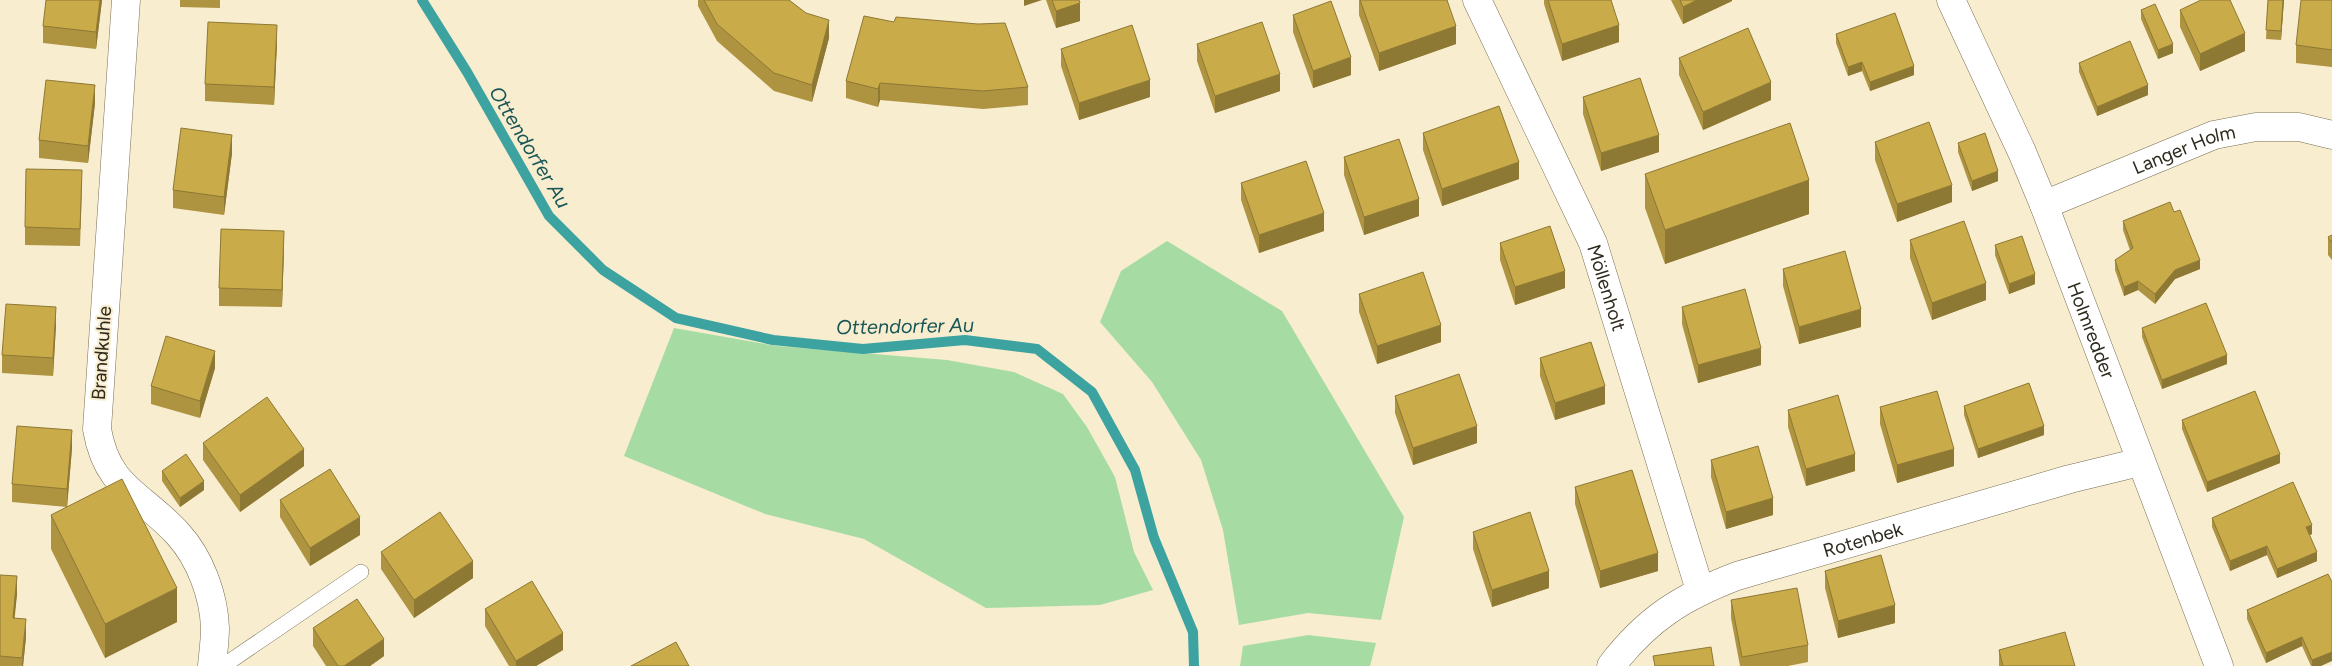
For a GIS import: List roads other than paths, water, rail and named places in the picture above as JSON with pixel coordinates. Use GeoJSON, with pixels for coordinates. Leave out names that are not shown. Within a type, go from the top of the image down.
{"type":"FeatureCollection","features":[{"type":"Feature","properties":{"kind":"street","name":"Brandkuhle"},"geometry":{"type":"LineString","coordinates":[[126,0],[97,405],[97,429],[100,448],[109,469],[129,491],[178,534],[195,556],[210,595],[215,627],[212,666]]}},
{"type":"Feature","properties":{"kind":"street","name":"Möllenholt"},"geometry":{"type":"LineString","coordinates":[[1477,0],[1593,243],[1700,590]]}},
{"type":"Feature","properties":{"kind":"street","name":"Holmredder"},"geometry":{"type":"LineString","coordinates":[[1951,0],[2022,152],[2044,205],[2219,666]]}},
{"type":"Feature","properties":{"kind":"street","name":"Langer Holm"},"geometry":{"type":"LineString","coordinates":[[2044,205],[2214,136],[2256,127],[2299,127],[2332,136]]}},
{"type":"Feature","properties":{"kind":"street","name":"Rotenbek"},"geometry":{"type":"LineString","coordinates":[[1611,666],[1631,640],[1661,614],[1700,590],[1737,576],[2070,479],[2140,462]]}},
{"type":"Feature","properties":{"kind":"lane"},"geometry":{"type":"LineString","coordinates":[[223,666],[361,572]]}},
{"type":"Feature","properties":{"kind":"waterway","name":"Ottendorfer Au"},"geometry":{"type":"LineString","coordinates":[[422,0],[467,72],[549,216],[603,270],[676,318],[773,340],[863,349],[965,340],[1037,349],[1092,392],[1135,470],[1154,538],[1193,632],[1194,666]]}}]}
